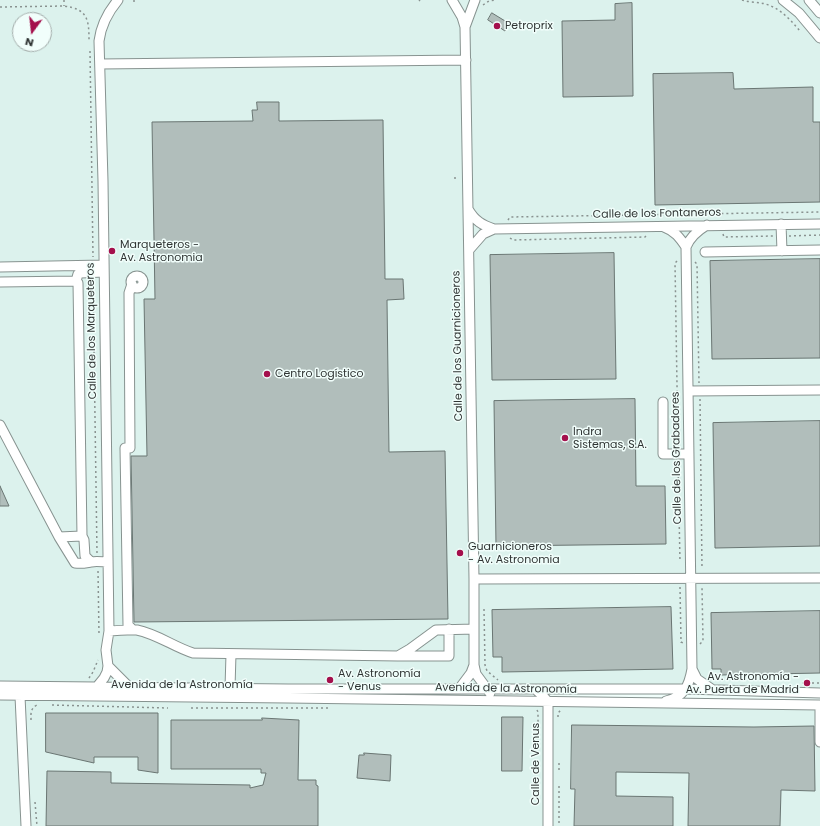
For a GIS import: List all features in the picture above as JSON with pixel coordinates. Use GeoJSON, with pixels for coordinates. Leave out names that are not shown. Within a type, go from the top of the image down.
{"type":"FeatureCollection","features":[{"type":"Feature","properties":{"kind":"street","name":"Calle de los Marqueteros"},"geometry":{"type":"LineString","coordinates":[[108,666],[106,650],[109,631],[99,41],[103,23],[108,13],[118,0]]}},
{"type":"Feature","properties":{"kind":"street","name":"Calle de los Guarnicioneros"},"geometry":{"type":"LineString","coordinates":[[452,0],[462,17],[465,27],[474,579],[474,665],[476,674],[496,701]]}},
{"type":"Feature","properties":{"kind":"street"},"geometry":{"type":"LineString","coordinates":[[783,0],[799,13],[820,38]]}},
{"type":"Feature","properties":{"kind":"street"},"geometry":{"type":"LineString","coordinates":[[809,0],[820,14]]}},
{"type":"Feature","properties":{"kind":"street","name":"Calle de los Guarnicioneros"},"geometry":{"type":"LineString","coordinates":[[465,27],[478,4]]}},
{"type":"Feature","properties":{"kind":"street"},"geometry":{"type":"LineString","coordinates":[[100,64],[466,60]]}},
{"type":"Feature","properties":{"kind":"street","name":"Calle de los Fontaneros"},"geometry":{"type":"LineString","coordinates":[[468,210],[473,218],[482,225],[494,229],[820,224]]}},
{"type":"Feature","properties":{"kind":"street"},"geometry":{"type":"LineString","coordinates":[[781,224],[782,250]]}},
{"type":"Feature","properties":{"kind":"street"},"geometry":{"type":"LineString","coordinates":[[686,247],[689,240],[707,225]]}},
{"type":"Feature","properties":{"kind":"street"},"geometry":{"type":"LineString","coordinates":[[660,226],[674,232],[686,247]]}},
{"type":"Feature","properties":{"kind":"street"},"geometry":{"type":"LineString","coordinates":[[469,250],[483,234],[494,229]]}},
{"type":"Feature","properties":{"kind":"street","name":"Calle de los Grabadores"},"geometry":{"type":"LineString","coordinates":[[686,247],[692,669],[686,689]]}},
{"type":"Feature","properties":{"kind":"street"},"geometry":{"type":"LineString","coordinates":[[705,252],[820,250]]}},
{"type":"Feature","properties":{"kind":"street"},"geometry":{"type":"LineString","coordinates":[[0,267],[104,269]]}},
{"type":"Feature","properties":{"kind":"street"},"geometry":{"type":"LineString","coordinates":[[91,562],[85,556],[84,540],[82,536],[78,283],[76,281],[78,274],[104,269]]}},
{"type":"Feature","properties":{"kind":"street"},"geometry":{"type":"LineString","coordinates":[[0,282],[76,281]]}},
{"type":"Feature","properties":{"kind":"street"},"geometry":{"type":"LineString","coordinates":[[132,284],[129,293],[130,448],[125,448],[128,625],[133,630]]}},
{"type":"Feature","properties":{"kind":"street"},"geometry":{"type":"LineString","coordinates":[[688,391],[820,390]]}},
{"type":"Feature","properties":{"kind":"street"},"geometry":{"type":"LineString","coordinates":[[663,402],[663,454],[689,454]]}},
{"type":"Feature","properties":{"kind":"street"},"geometry":{"type":"LineString","coordinates":[[0,425],[59,537],[75,563],[87,564],[91,562],[108,562]]}},
{"type":"Feature","properties":{"kind":"street"},"geometry":{"type":"LineString","coordinates":[[59,537],[82,536]]}},
{"type":"Feature","properties":{"kind":"street"},"geometry":{"type":"LineString","coordinates":[[474,579],[820,578]]}},
{"type":"Feature","properties":{"kind":"street"},"geometry":{"type":"LineString","coordinates":[[109,631],[137,630],[157,637],[179,649],[193,653],[449,656],[449,629]]}},
{"type":"Feature","properties":{"kind":"street"},"geometry":{"type":"LineString","coordinates":[[398,656],[436,630],[474,629]]}},
{"type":"Feature","properties":{"kind":"street"},"geometry":{"type":"LineString","coordinates":[[230,688],[231,654]]}},
{"type":"Feature","properties":{"kind":"street","name":"Calle de los Guarnicioneros"},"geometry":{"type":"LineString","coordinates":[[459,689],[471,673],[474,665]]}},
{"type":"Feature","properties":{"kind":"street"},"geometry":{"type":"LineString","coordinates":[[86,697],[104,678],[108,666],[128,687]]}},
{"type":"Feature","properties":{"kind":"street"},"geometry":{"type":"LineString","coordinates":[[692,669],[697,679],[713,690]]}},
{"type":"Feature","properties":{"kind":"street"},"geometry":{"type":"LineString","coordinates":[[3,686],[17,692],[20,696],[26,826]]}},
{"type":"Feature","properties":{"kind":"street","name":"Avenida de la Astronomía"},"geometry":{"type":"LineString","coordinates":[[3,686],[686,689],[820,693]]}},
{"type":"Feature","properties":{"kind":"street"},"geometry":{"type":"LineString","coordinates":[[20,696],[26,690],[43,686]]}},
{"type":"Feature","properties":{"kind":"street"},"geometry":{"type":"LineString","coordinates":[[535,689],[544,696],[548,702],[555,694],[566,689]]}},
{"type":"Feature","properties":{"kind":"street"},"geometry":{"type":"LineString","coordinates":[[655,703],[678,696],[686,689]]}},
{"type":"Feature","properties":{"kind":"street","name":"Avenida de la Astronomía"},"geometry":{"type":"LineString","coordinates":[[0,695],[820,705]]}},
{"type":"Feature","properties":{"kind":"street","name":"Calle de Venus"},"geometry":{"type":"LineString","coordinates":[[548,702],[548,826]]}},
{"type":"Feature","properties":{"kind":"street"},"geometry":{"type":"LineString","coordinates":[[820,705],[820,742]]}},
{"type":"Feature","properties":{"kind":"path"},"geometry":{"type":"LineString","coordinates":[[64,0],[64,6]]}},
{"type":"Feature","properties":{"kind":"path"},"geometry":{"type":"LineString","coordinates":[[134,0],[134,5]]}},
{"type":"Feature","properties":{"kind":"path"},"geometry":{"type":"LineString","coordinates":[[478,4],[484,4],[496,0]]}},
{"type":"Feature","properties":{"kind":"path"},"geometry":{"type":"LineString","coordinates":[[742,0],[765,4],[779,10],[790,19],[800,31]]}},
{"type":"Feature","properties":{"kind":"path"},"geometry":{"type":"LineString","coordinates":[[507,222],[510,217],[820,212]]}},
{"type":"Feature","properties":{"kind":"path"},"geometry":{"type":"LineString","coordinates":[[507,235],[513,240],[644,238],[649,232]]}},
{"type":"Feature","properties":{"kind":"path"},"geometry":{"type":"LineString","coordinates":[[721,232],[724,236],[820,235]]}},
{"type":"Feature","properties":{"kind":"path"},"geometry":{"type":"LineString","coordinates":[[678,259],[675,263],[680,562]]}},
{"type":"Feature","properties":{"kind":"path"},"geometry":{"type":"LineString","coordinates":[[693,260],[698,264],[703,641],[700,644]]}},
{"type":"Feature","properties":{"kind":"path"},"geometry":{"type":"LineString","coordinates":[[680,587],[681,642],[684,643]]}},
{"type":"Feature","properties":{"kind":"path"},"geometry":{"type":"LineString","coordinates":[[484,604],[485,665],[492,676],[502,682]]}},
{"type":"Feature","properties":{"kind":"path"},"geometry":{"type":"LineString","coordinates":[[799,683],[820,683]]}},
{"type":"Feature","properties":{"kind":"path"},"geometry":{"type":"LineString","coordinates":[[31,721],[32,707],[37,704]]}},
{"type":"Feature","properties":{"kind":"path"},"geometry":{"type":"LineString","coordinates":[[52,705],[168,708]]}},
{"type":"Feature","properties":{"kind":"path"},"geometry":{"type":"LineString","coordinates":[[190,708],[330,708]]}},
{"type":"Feature","properties":{"kind":"path"},"geometry":{"type":"LineString","coordinates":[[536,710],[538,712],[538,748]]}},
{"type":"Feature","properties":{"kind":"path"},"geometry":{"type":"LineString","coordinates":[[558,718],[560,710]]}},
{"type":"Feature","properties":{"kind":"path"},"geometry":{"type":"LineString","coordinates":[[559,762],[559,770]]}},
{"type":"Feature","properties":{"kind":"path"},"geometry":{"type":"LineString","coordinates":[[559,786],[559,826]]}},
{"type":"Feature","properties":{"kind":"path"},"geometry":{"type":"LineString","coordinates":[[34,798],[37,826]]}},
{"type":"Feature","properties":{"kind":"shaded area"},"geometry":{"type":"Polygon","coordinates":[[[0,0],[820,0],[820,693],[0,686],[0,0]]]}},
{"type":"Feature","properties":{"kind":"shaded area"},"geometry":{"type":"Polygon","coordinates":[[[0,695],[820,705],[820,826],[0,826],[0,695]]]}},
{"type":"Feature","properties":{"kind":"building"},"geometry":{"type":"Polygon","coordinates":[[[632,3],[633,96],[563,97],[562,21],[615,20],[615,4],[632,3]]]}},
{"type":"Feature","properties":{"kind":"building"},"geometry":{"type":"Polygon","coordinates":[[[492,13],[510,24],[505,31],[488,20],[492,13]]]}},
{"type":"Feature","properties":{"kind":"building"},"geometry":{"type":"Polygon","coordinates":[[[733,73],[734,89],[813,87],[813,122],[820,122],[820,202],[655,205],[653,74],[733,73]]]}},
{"type":"Feature","properties":{"kind":"building","name":"Centro Logístico"},"geometry":{"type":"Polygon","coordinates":[[[257,102],[279,102],[279,121],[383,120],[385,279],[403,279],[404,299],[387,300],[389,452],[445,451],[448,619],[134,622],[131,456],[147,456],[144,299],[155,299],[152,122],[253,121],[252,110],[257,110],[257,102]]]}},
{"type":"Feature","properties":{"kind":"building"},"geometry":{"type":"Polygon","coordinates":[[[614,253],[616,379],[492,380],[490,255],[614,253]]]}},
{"type":"Feature","properties":{"kind":"building"},"geometry":{"type":"Polygon","coordinates":[[[820,259],[820,358],[712,359],[710,261],[820,259]]]}},
{"type":"Feature","properties":{"kind":"building"},"geometry":{"type":"Polygon","coordinates":[[[635,399],[636,486],[665,486],[666,544],[496,546],[494,401],[635,399]]]}},
{"type":"Feature","properties":{"kind":"building"},"geometry":{"type":"Polygon","coordinates":[[[820,421],[820,546],[715,548],[713,423],[820,421]]]}},
{"type":"Feature","properties":{"kind":"building"},"geometry":{"type":"Polygon","coordinates":[[[0,486],[9,506],[0,506],[0,486]]]}},
{"type":"Feature","properties":{"kind":"building"},"geometry":{"type":"Polygon","coordinates":[[[671,607],[673,669],[502,672],[502,657],[493,657],[492,610],[671,607]]]}},
{"type":"Feature","properties":{"kind":"building"},"geometry":{"type":"Polygon","coordinates":[[[820,611],[820,673],[721,675],[721,669],[712,669],[711,613],[820,611]]]}},
{"type":"Feature","properties":{"kind":"building"},"geometry":{"type":"Polygon","coordinates":[[[46,713],[158,713],[158,773],[138,770],[138,757],[94,757],[94,763],[46,752],[46,713]]]}},
{"type":"Feature","properties":{"kind":"building"},"geometry":{"type":"Polygon","coordinates":[[[502,717],[523,717],[522,771],[502,771],[502,717]]]}},
{"type":"Feature","properties":{"kind":"building"},"geometry":{"type":"Polygon","coordinates":[[[262,718],[299,720],[298,780],[316,780],[316,785],[318,786],[318,826],[46,826],[47,771],[111,772],[111,783],[250,785],[250,788],[263,785],[266,773],[261,773],[261,769],[171,769],[171,720],[262,720],[262,718]]]}},
{"type":"Feature","properties":{"kind":"building"},"geometry":{"type":"Polygon","coordinates":[[[572,725],[754,727],[814,726],[815,791],[781,790],[780,826],[688,826],[689,773],[616,772],[616,796],[673,797],[673,826],[574,826],[575,789],[571,789],[572,725]]]}},
{"type":"Feature","properties":{"kind":"building"},"geometry":{"type":"Polygon","coordinates":[[[364,753],[391,755],[390,781],[357,778],[359,755],[364,755],[364,753]]]}},
{"type":"Feature","properties":{"kind":"place","name":"Petroprix"},"geometry":{"type":"Point","coordinates":[497,26]}},
{"type":"Feature","properties":{"kind":"place","name":"Marqueteros - Av. Astronomia"},"geometry":{"type":"Point","coordinates":[112,251]}},
{"type":"Feature","properties":{"kind":"place","name":"Centro Logístico"},"geometry":{"type":"Point","coordinates":[267,374]}},
{"type":"Feature","properties":{"kind":"place","name":"Indra Sistemas, S.A."},"geometry":{"type":"Point","coordinates":[565,438]}},
{"type":"Feature","properties":{"kind":"place","name":"Guarnicioneros - Av. Astronomia"},"geometry":{"type":"Point","coordinates":[460,553]}},
{"type":"Feature","properties":{"kind":"place","name":"Av. Astronomía - Venus"},"geometry":{"type":"Point","coordinates":[330,680]}},
{"type":"Feature","properties":{"kind":"place","name":"Av. Astronomía - Av. Puerta de Madrid"},"geometry":{"type":"Point","coordinates":[807,683]}}]}
